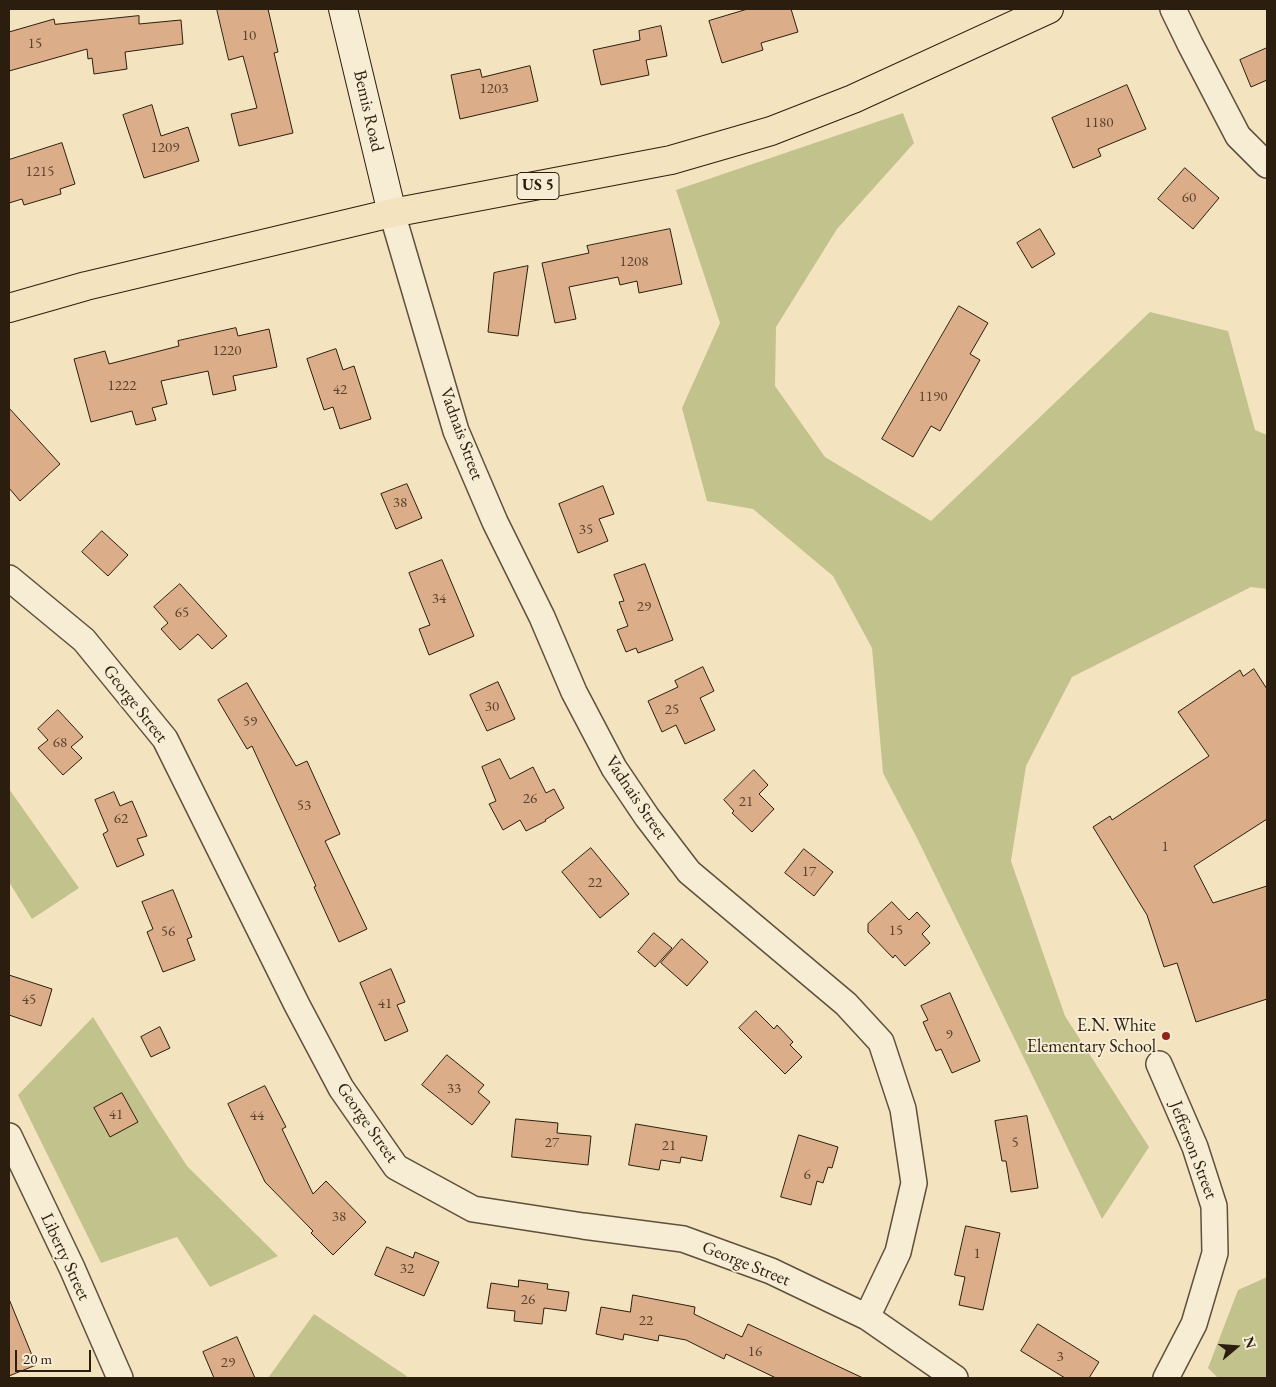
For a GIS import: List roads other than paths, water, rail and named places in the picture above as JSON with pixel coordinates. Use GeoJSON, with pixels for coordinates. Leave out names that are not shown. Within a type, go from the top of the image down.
{"type":"FeatureCollection","features":[{"type":"Feature","properties":{"kind":"main road","name":"US 5"},"geometry":{"type":"LineString","coordinates":[[9,308],[86,286],[392,213],[671,160],[770,131],[853,99],[1049,9]]}},
{"type":"Feature","properties":{"kind":"street","name":"Bemis Road"},"geometry":{"type":"LineString","coordinates":[[344,9],[392,213]]}},
{"type":"Feature","properties":{"kind":"street"},"geometry":{"type":"LineString","coordinates":[[1173,9],[1238,136],[1267,165]]}},
{"type":"Feature","properties":{"kind":"street","name":"Vadnais Street"},"geometry":{"type":"LineString","coordinates":[[392,213],[456,431],[495,522],[542,617],[574,692],[614,768],[647,817],[689,872],[846,1004],[881,1042],[903,1109],[914,1183],[898,1252],[867,1317]]}},
{"type":"Feature","properties":{"kind":"street","name":"George Street"},"geometry":{"type":"LineString","coordinates":[[9,578],[84,640],[165,739],[297,1005],[341,1088],[396,1167],[473,1209],[683,1239],[771,1271],[867,1317],[955,1378]]}},
{"type":"Feature","properties":{"kind":"street","name":"Jefferson Street"},"geometry":{"type":"LineString","coordinates":[[1159,1064],[1195,1147],[1214,1206],[1215,1253],[1194,1324],[1166,1378]]}},
{"type":"Feature","properties":{"kind":"street","name":"Liberty Street"},"geometry":{"type":"LineString","coordinates":[[9,1136],[72,1268],[120,1378]]}},
{"type":"Feature","properties":{"kind":"place","name":"E.N. White Elementary School"},"geometry":{"type":"Point","coordinates":[1166,1036]}}]}
